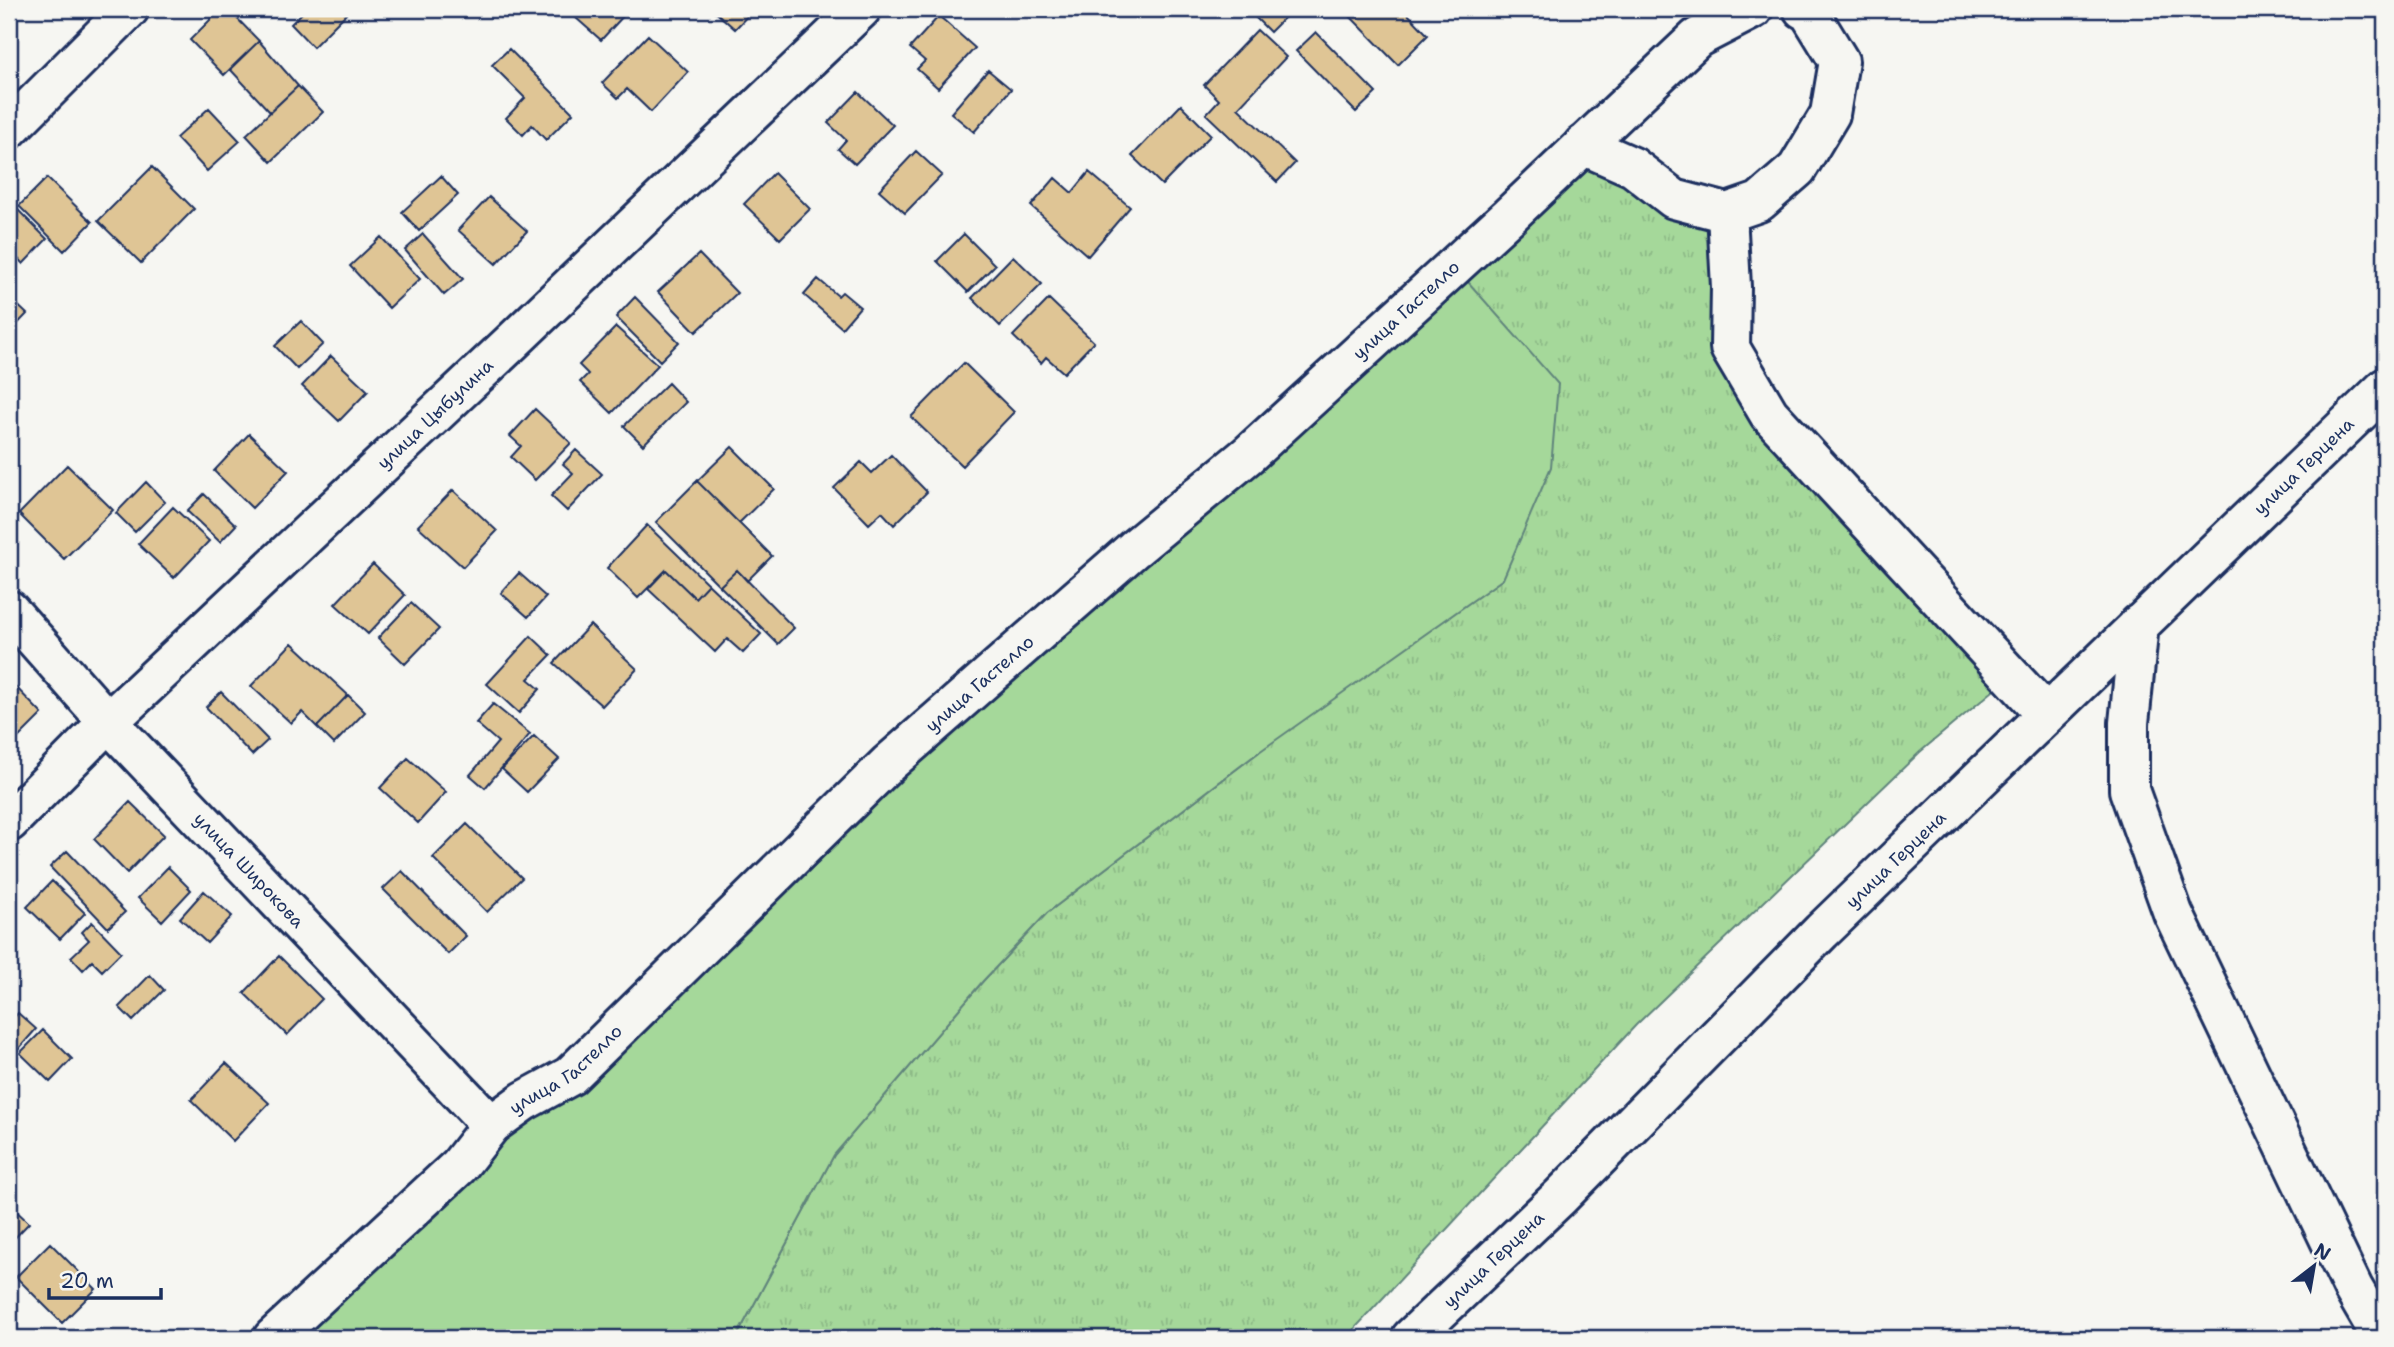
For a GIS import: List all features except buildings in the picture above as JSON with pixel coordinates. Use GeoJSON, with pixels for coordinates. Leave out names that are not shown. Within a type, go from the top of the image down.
{"type":"FeatureCollection","features":[{"type":"Feature","properties":{"kind":"street"},"geometry":{"type":"LineString","coordinates":[[9,129],[130,9]]}},
{"type":"Feature","properties":{"kind":"street","name":"улица Цыбулина"},"geometry":{"type":"LineString","coordinates":[[9,822],[108,722],[861,9]]}},
{"type":"Feature","properties":{"kind":"street","name":"улица Гастелло"},"geometry":{"type":"LineString","coordinates":[[273,1338],[459,1166],[491,1125],[524,1101],[570,1076],[889,763],[1134,549],[1248,455],[1697,38],[1753,9]]}},
{"type":"Feature","properties":{"kind":"street"},"geometry":{"type":"LineString","coordinates":[[1583,145],[1633,167],[1675,199],[1727,213],[1759,202],[1797,169],[1830,114],[1839,61],[1810,12],[1802,9]]}},
{"type":"Feature","properties":{"kind":"street"},"geometry":{"type":"LineString","coordinates":[[1727,213],[1731,287],[1730,348],[1769,414],[2046,714]]}},
{"type":"Feature","properties":{"kind":"street","name":"улица Герцена"},"geometry":{"type":"LineString","coordinates":[[1411,1338],[1560,1197],[1822,931],[2385,388]]}},
{"type":"Feature","properties":{"kind":"street","name":"улица Широкова"},"geometry":{"type":"LineString","coordinates":[[9,610],[108,722],[491,1125]]}},
{"type":"Feature","properties":{"kind":"street"},"geometry":{"type":"LineString","coordinates":[[2139,624],[2129,723],[2129,790],[2173,913],[2353,1288],[2382,1338]]}},
{"type":"Feature","properties":{"kind":"green space"},"geometry":{"type":"Polygon","coordinates":[[[1583,145],[1727,213],[1730,347],[2011,676],[1920,752],[1636,1025],[1346,1338],[736,1338],[834,1155],[983,981],[1047,913],[1259,752],[1454,266],[1583,145]]]}},
{"type":"Feature","properties":{"kind":"green space"},"geometry":{"type":"Polygon","coordinates":[[[1454,266],[1558,384],[1551,467],[1503,579],[1259,752],[1047,913],[983,981],[834,1155],[736,1338],[273,1338],[1454,266]]]}}]}
